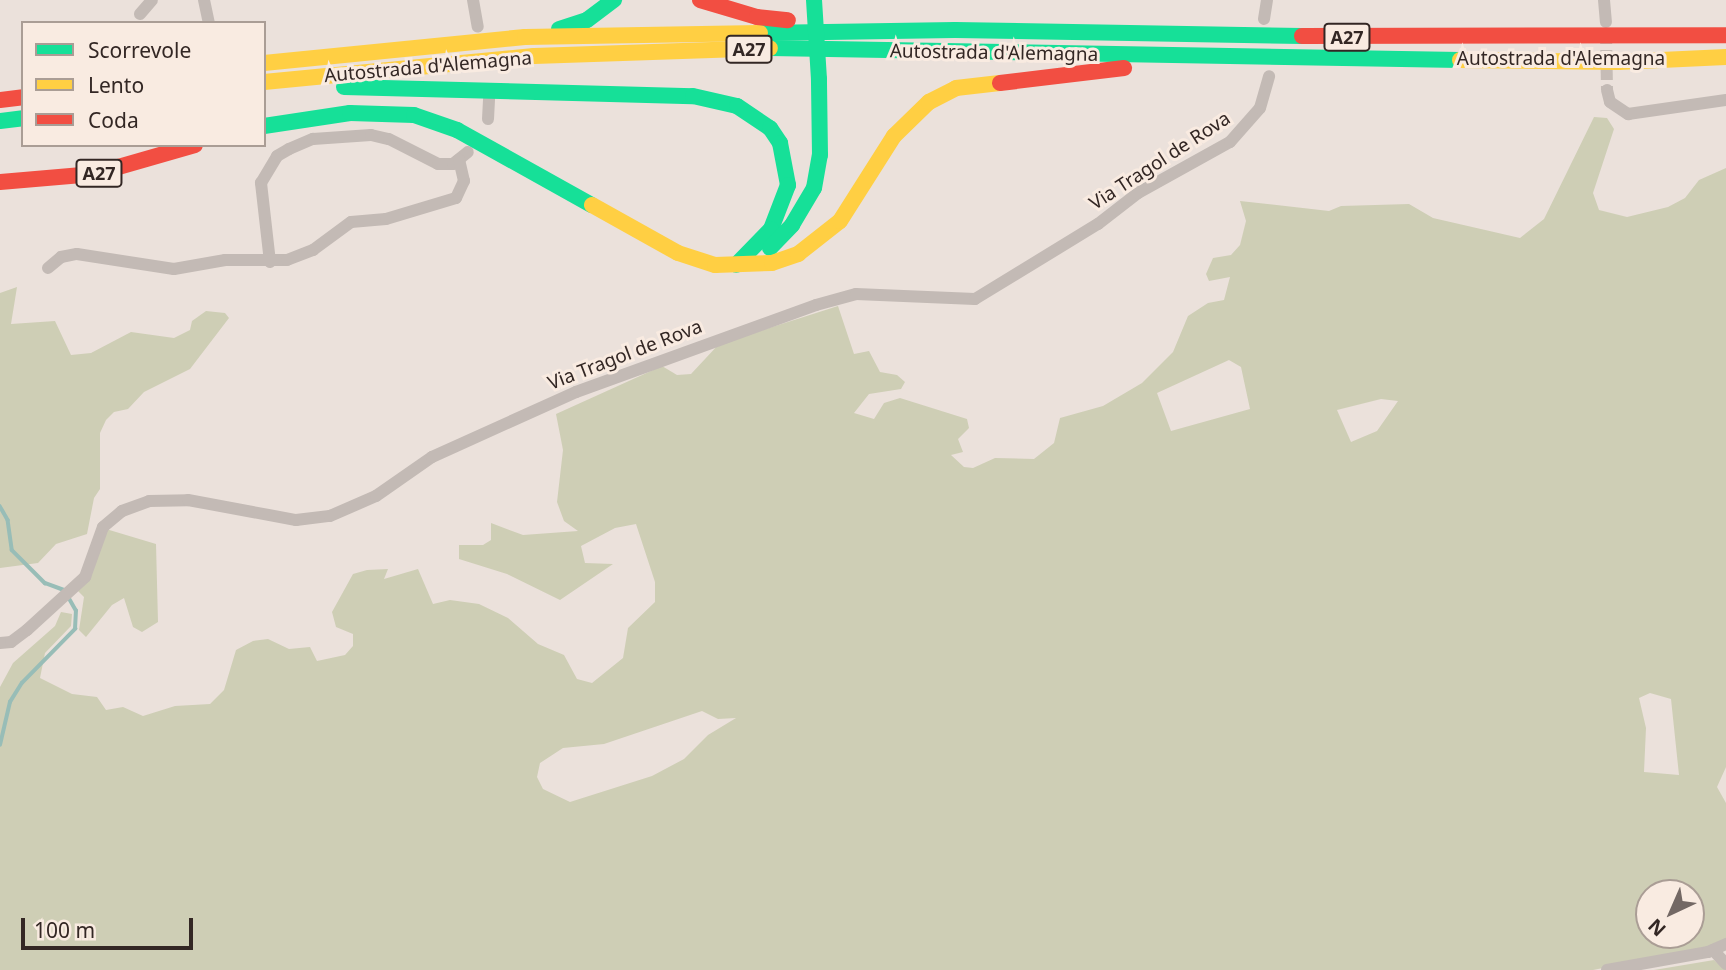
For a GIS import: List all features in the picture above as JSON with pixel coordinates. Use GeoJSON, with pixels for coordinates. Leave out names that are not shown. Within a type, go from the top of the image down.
{"type":"FeatureCollection","features":[{"type":"Feature","properties":{"kind":"highway","name":"A27"},"geometry":{"type":"LineString","coordinates":[[525,37],[574,26],[614,0]]}},
{"type":"Feature","properties":{"kind":"highway","name":"A27"},"geometry":{"type":"LineString","coordinates":[[700,0],[757,17],[890,22],[955,30]]}},
{"type":"Feature","properties":{"kind":"highway"},"geometry":{"type":"LineString","coordinates":[[736,265],[777,241],[814,188],[821,155],[814,0]]}},
{"type":"Feature","properties":{"kind":"highway","name":"Autostrada d'Alemagna"},"geometry":{"type":"LineString","coordinates":[[266,63],[525,37],[955,30],[1472,39],[1726,35]]}},
{"type":"Feature","properties":{"kind":"highway","name":"Autostrada d'Alemagna"},"geometry":{"type":"LineString","coordinates":[[266,84],[534,56],[783,48],[1235,58],[1618,62],[1726,57]]}},
{"type":"Feature","properties":{"kind":"highway","name":"A27"},"geometry":{"type":"LineString","coordinates":[[266,126],[350,113],[414,115],[457,131],[678,253],[715,265],[772,263],[798,254],[822,239],[858,197],[894,136],[929,102],[956,88],[1235,58]]}},
{"type":"Feature","properties":{"kind":"highway","name":"A27"},"geometry":{"type":"LineString","coordinates":[[266,84],[693,96],[737,106],[770,128],[780,143],[788,177],[771,229],[736,265]]}},
{"type":"Feature","properties":{"kind":"highway"},"geometry":{"type":"LineString","coordinates":[[0,100],[21,97]]}},
{"type":"Feature","properties":{"kind":"highway"},"geometry":{"type":"LineString","coordinates":[[0,121],[21,118]]}},
{"type":"Feature","properties":{"kind":"highway","name":"A27"},"geometry":{"type":"LineString","coordinates":[[0,182],[94,174],[188,147]]}},
{"type":"Feature","properties":{"kind":"street"},"geometry":{"type":"LineString","coordinates":[[140,14],[152,0]]}},
{"type":"Feature","properties":{"kind":"street"},"geometry":{"type":"LineString","coordinates":[[204,0],[209,21]]}},
{"type":"Feature","properties":{"kind":"street"},"geometry":{"type":"LineString","coordinates":[[473,0],[478,27]]}},
{"type":"Feature","properties":{"kind":"street"},"geometry":{"type":"LineString","coordinates":[[1264,19],[1266,0]]}},
{"type":"Feature","properties":{"kind":"street"},"geometry":{"type":"LineString","coordinates":[[1604,0],[1606,22]]}},
{"type":"Feature","properties":{"kind":"street","name":"Via Tragol de Rova"},"geometry":{"type":"LineString","coordinates":[[0,643],[11,642],[27,630],[85,577],[103,527],[122,510],[149,502],[188,500],[296,520],[330,516],[376,496],[432,457],[576,392],[816,305],[856,295],[975,299],[1098,224],[1138,193],[1230,142],[1260,108],[1269,76]]}},
{"type":"Feature","properties":{"kind":"street"},"geometry":{"type":"LineString","coordinates":[[1607,90],[1610,102],[1628,114],[1726,100]]}},
{"type":"Feature","properties":{"kind":"street"},"geometry":{"type":"LineString","coordinates":[[488,119],[489,99]]}},
{"type":"Feature","properties":{"kind":"street"},"geometry":{"type":"LineString","coordinates":[[48,268],[61,257],[77,254],[174,269],[225,260],[271,262],[313,250],[351,222],[386,219],[456,198],[464,181],[464,156],[438,164],[389,139],[371,135],[300,143],[277,156],[261,183],[271,262]]}},
{"type":"Feature","properties":{"kind":"street"},"geometry":{"type":"LineString","coordinates":[[1607,970],[1713,950],[1726,944]]}},
{"type":"Feature","properties":{"kind":"street"},"geometry":{"type":"LineString","coordinates":[[1713,950],[1726,964]]}},
{"type":"Feature","properties":{"kind":"green space"},"geometry":{"type":"Polygon","coordinates":[[[1594,117],[1607,118],[1614,129],[1593,193],[1599,210],[1627,217],[1668,207],[1685,198],[1699,180],[1726,168],[1726,767],[1717,787],[1726,803],[1726,939],[1714,946],[1705,948],[1705,879],[1635,879],[1635,949],[1699,949],[1593,970],[0,970],[0,687],[13,663],[55,626],[61,612],[72,614],[71,626],[45,653],[40,678],[72,694],[97,697],[106,710],[123,707],[143,716],[175,706],[210,704],[224,690],[236,650],[253,641],[268,639],[289,649],[310,647],[317,661],[345,655],[353,646],[353,634],[336,627],[332,612],[353,574],[367,570],[388,569],[384,579],[418,569],[433,604],[450,600],[479,604],[508,618],[538,644],[564,655],[577,679],[592,683],[623,658],[628,628],[655,602],[655,582],[636,524],[615,528],[581,546],[585,563],[613,564],[560,600],[507,574],[459,559],[459,545],[483,545],[491,540],[491,523],[523,535],[578,531],[564,521],[557,502],[563,450],[556,414],[662,366],[677,375],[691,374],[719,344],[838,306],[854,354],[869,351],[880,372],[897,375],[905,382],[901,389],[869,394],[854,413],[874,419],[884,403],[900,398],[967,419],[969,428],[958,439],[963,452],[951,455],[964,467],[973,468],[995,458],[1034,459],[1054,443],[1060,418],[1103,406],[1142,383],[1173,352],[1188,316],[1208,303],[1224,300],[1230,277],[1209,281],[1206,274],[1213,258],[1231,255],[1240,245],[1246,221],[1240,201],[1329,211],[1341,206],[1409,204],[1433,218],[1520,238],[1544,219],[1594,117]],[[1229,360],[1157,393],[1171,431],[1250,409],[1241,367],[1229,360]],[[1381,399],[1337,410],[1351,442],[1377,431],[1398,401],[1381,399]],[[1650,693],[1639,698],[1646,728],[1644,772],[1679,775],[1671,699],[1650,693]],[[702,711],[604,744],[563,748],[540,763],[537,777],[543,789],[570,802],[652,776],[684,759],[708,735],[736,718],[718,719],[702,711]]]}},
{"type":"Feature","properties":{"kind":"green space"},"geometry":{"type":"Polygon","coordinates":[[[17,287],[11,324],[55,321],[71,355],[91,353],[131,332],[174,338],[190,330],[192,321],[206,311],[225,313],[229,318],[190,369],[144,392],[128,409],[114,412],[106,420],[100,433],[100,489],[94,498],[87,534],[56,544],[38,563],[0,568],[0,293],[17,287]]]}},
{"type":"Feature","properties":{"kind":"green space"},"geometry":{"type":"Polygon","coordinates":[[[106,529],[156,544],[158,622],[142,632],[133,627],[124,598],[112,605],[86,637],[79,630],[84,597],[78,591],[106,529]]]}},
{"type":"Feature","properties":{"kind":"green space"},"geometry":{"type":"Polygon","coordinates":[[[1714,960],[1726,970],[1654,970],[1714,960]]]}},
{"type":"Feature","properties":{"kind":"waterway"},"geometry":{"type":"LineString","coordinates":[[0,506],[8,520],[12,550],[45,583],[64,590]]}},
{"type":"Feature","properties":{"kind":"waterway"},"geometry":{"type":"LineString","coordinates":[[0,745],[10,702],[22,683],[75,629],[76,611],[68,597]]}},
{"type":"Feature","properties":{"kind":"tunnel"},"geometry":{"type":"LineString","coordinates":[[1606,32],[1607,90]]}},
{"type":"Feature","properties":{"kind":"traffic: fast"},"geometry":{"type":"LineString","coordinates":[[559,29],[587,20],[614,0]]}},
{"type":"Feature","properties":{"kind":"traffic: fast"},"geometry":{"type":"LineString","coordinates":[[814,0],[819,79]]}},
{"type":"Feature","properties":{"kind":"traffic: fast"},"geometry":{"type":"LineString","coordinates":[[760,33],[955,30],[1302,36]]}},
{"type":"Feature","properties":{"kind":"traffic: fast"},"geometry":{"type":"LineString","coordinates":[[770,48],[1460,60]]}},
{"type":"Feature","properties":{"kind":"traffic: fast"},"geometry":{"type":"LineString","coordinates":[[770,248],[792,225],[814,188],[820,155],[819,79]]}},
{"type":"Feature","properties":{"kind":"traffic: fast"},"geometry":{"type":"LineString","coordinates":[[344,87],[693,96],[737,106],[770,128],[780,143],[788,185],[771,229],[736,265]]}},
{"type":"Feature","properties":{"kind":"traffic: fast"},"geometry":{"type":"LineString","coordinates":[[266,126],[350,113],[414,115],[457,130],[592,205]]}},
{"type":"Feature","properties":{"kind":"traffic: fast"},"geometry":{"type":"LineString","coordinates":[[0,121],[21,118]]}},
{"type":"Feature","properties":{"kind":"traffic: slow"},"geometry":{"type":"LineString","coordinates":[[266,63],[525,37],[760,33]]}},
{"type":"Feature","properties":{"kind":"traffic: slow"},"geometry":{"type":"LineString","coordinates":[[266,82],[534,56],[770,48]]}},
{"type":"Feature","properties":{"kind":"traffic: slow"},"geometry":{"type":"LineString","coordinates":[[1460,60],[1618,62],[1726,57]]}},
{"type":"Feature","properties":{"kind":"traffic: slow"},"geometry":{"type":"LineString","coordinates":[[592,205],[678,253],[715,265],[772,263],[798,254],[840,221],[894,136],[929,102],[956,88],[1000,83]]}},
{"type":"Feature","properties":{"kind":"traffic: jam"},"geometry":{"type":"LineString","coordinates":[[700,0],[757,17],[788,20]]}},
{"type":"Feature","properties":{"kind":"traffic: jam"},"geometry":{"type":"LineString","coordinates":[[1302,36],[1726,35]]}},
{"type":"Feature","properties":{"kind":"traffic: jam"},"geometry":{"type":"LineString","coordinates":[[1000,83],[1124,68]]}},
{"type":"Feature","properties":{"kind":"traffic: jam"},"geometry":{"type":"LineString","coordinates":[[0,100],[21,97]]}},
{"type":"Feature","properties":{"kind":"traffic: jam"},"geometry":{"type":"LineString","coordinates":[[0,182],[94,174],[188,147]]}}]}
